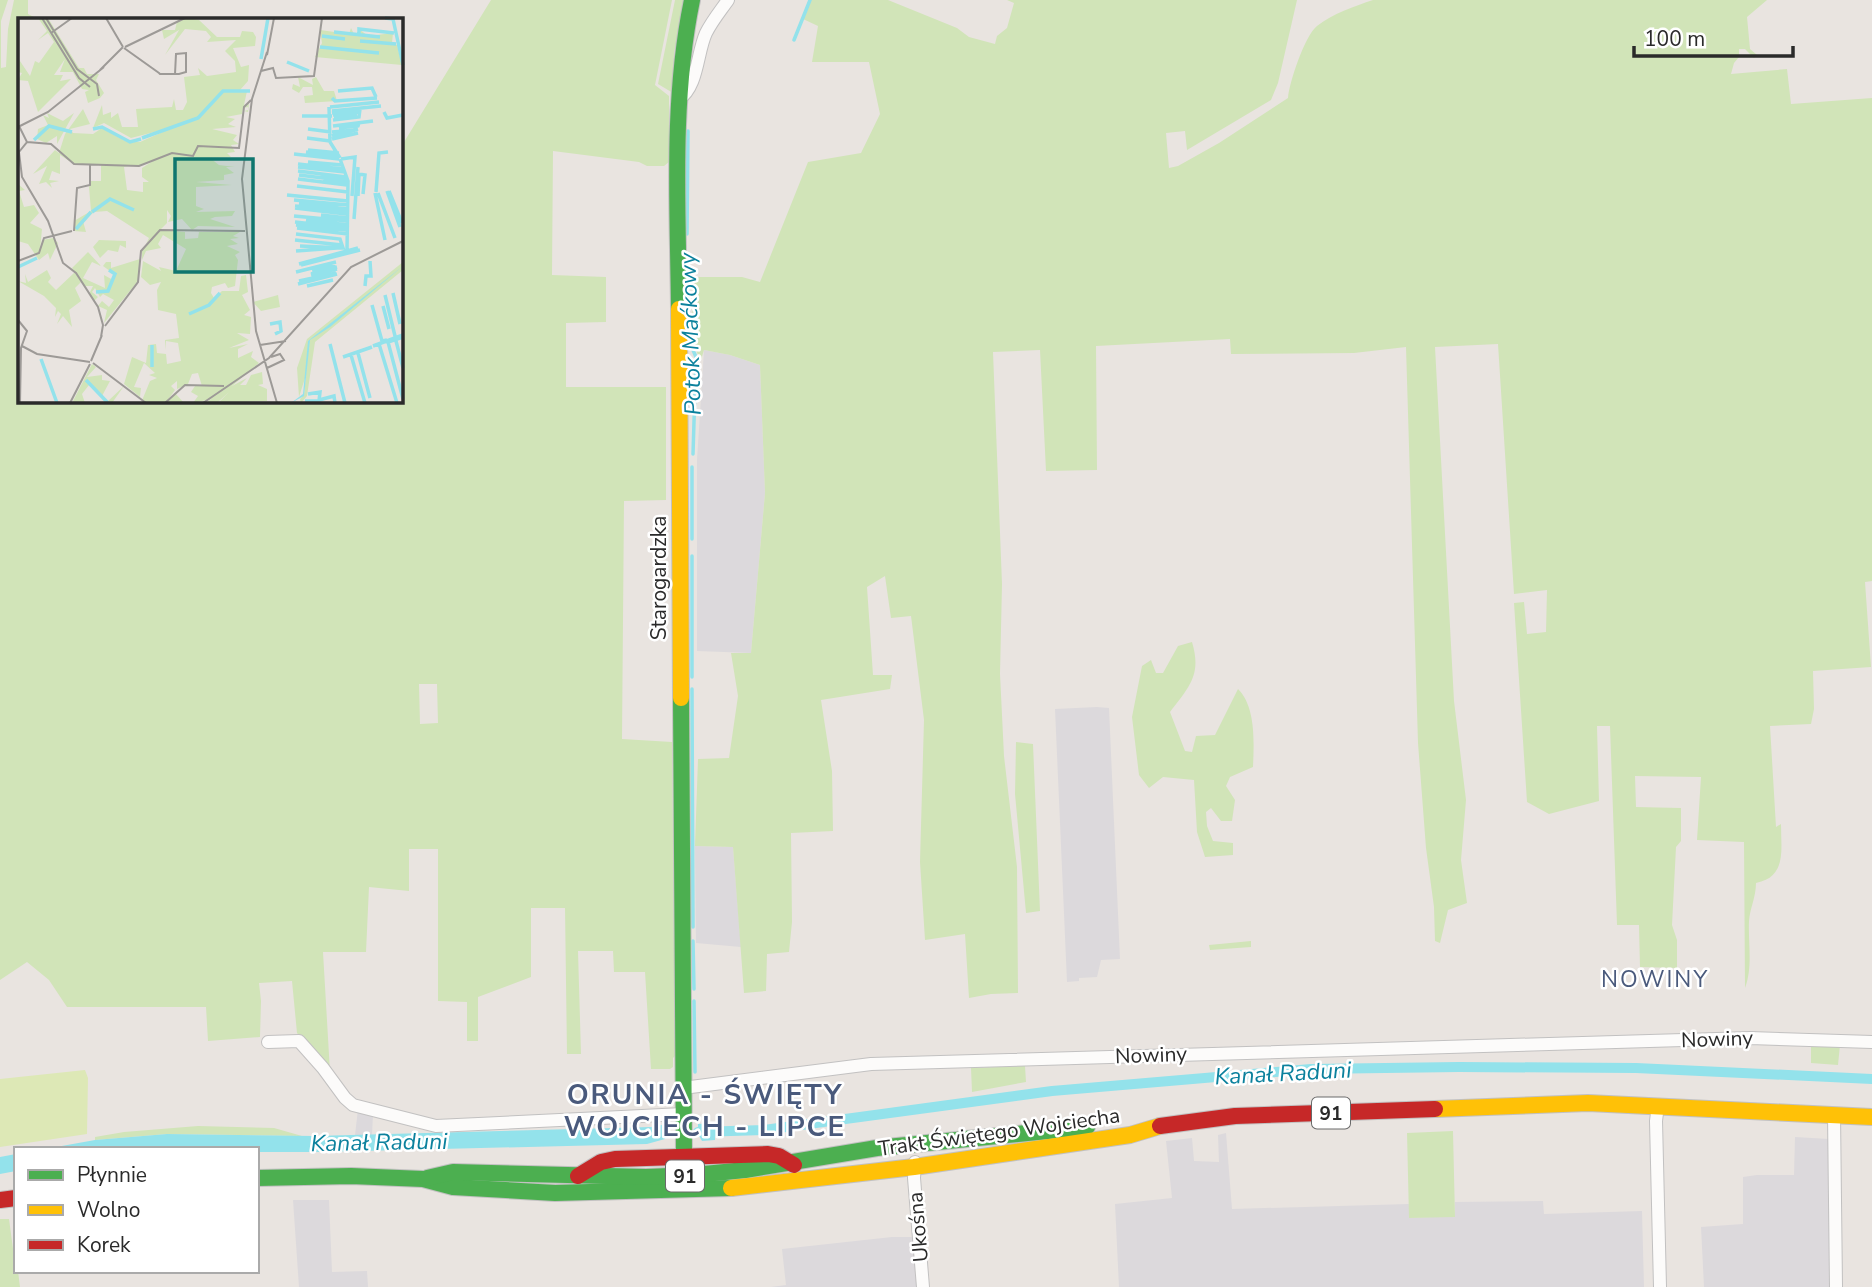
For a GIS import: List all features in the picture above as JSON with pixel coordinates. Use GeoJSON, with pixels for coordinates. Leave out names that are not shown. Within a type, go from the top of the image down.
{"type":"FeatureCollection","features":[{"type":"Feature","properties":{"kind":"main road","name":"Starogardzka"},"geometry":{"type":"LineString","coordinates":[[684,1156],[678,99],[683,35],[692,0]]}},
{"type":"Feature","properties":{"kind":"main road","name":"Trakt Świętego Wojciecha"},"geometry":{"type":"LineString","coordinates":[[259,1178],[351,1176],[423,1179],[453,1187],[555,1193],[722,1189],[914,1167],[1130,1135],[1162,1125],[1235,1116],[1533,1105],[1658,1105],[1872,1117]]}},
{"type":"Feature","properties":{"kind":"main road","name":"Trakt Świętego Wojciecha"},"geometry":{"type":"LineString","coordinates":[[423,1179],[453,1172],[578,1176],[694,1175],[892,1146],[1129,1122],[1162,1125]]}},
{"type":"Feature","properties":{"kind":"main road"},"geometry":{"type":"LineString","coordinates":[[555,1193],[578,1176],[608,1160],[768,1154],[779,1156],[815,1179]]}},
{"type":"Feature","properties":{"kind":"street"},"geometry":{"type":"LineString","coordinates":[[678,99],[685,95],[691,83],[706,33],[728,0]]}},
{"type":"Feature","properties":{"kind":"street","name":"Nowiny"},"geometry":{"type":"LineString","coordinates":[[683,1088],[871,1064],[1750,1038],[1872,1042]]}},
{"type":"Feature","properties":{"kind":"street"},"geometry":{"type":"LineString","coordinates":[[268,1042],[299,1041],[353,1105],[436,1126],[683,1114]]}},
{"type":"Feature","properties":{"kind":"street"},"geometry":{"type":"LineString","coordinates":[[1658,1105],[1656,1121],[1660,1287]]}},
{"type":"Feature","properties":{"kind":"street"},"geometry":{"type":"LineString","coordinates":[[1834,1114],[1836,1287]]}},
{"type":"Feature","properties":{"kind":"street","name":"Ukośna"},"geometry":{"type":"LineString","coordinates":[[923,1287],[914,1167],[916,1160],[931,1143]]}},
{"type":"Feature","properties":{"kind":"street","name":"Ukośna"},"geometry":{"type":"LineString","coordinates":[[892,1146],[914,1167]]}},
{"type":"Feature","properties":{"kind":"shaded area"},"geometry":{"type":"Polygon","coordinates":[[[704,350],[760,365],[765,493],[751,653],[697,651],[697,460],[704,350]]]}},
{"type":"Feature","properties":{"kind":"shaded area"},"geometry":{"type":"Polygon","coordinates":[[[1109,708],[1120,959],[1101,960],[1097,977],[1067,982],[1055,709],[1109,708]]]}},
{"type":"Feature","properties":{"kind":"shaded area"},"geometry":{"type":"Polygon","coordinates":[[[695,846],[733,847],[741,947],[696,943],[695,846]]]}},
{"type":"Feature","properties":{"kind":"shaded area"},"geometry":{"type":"Polygon","coordinates":[[[358,1109],[373,1114],[372,1135],[355,1135],[358,1109]]]}},
{"type":"Feature","properties":{"kind":"shaded area"},"geometry":{"type":"Polygon","coordinates":[[[1226,1133],[1232,1209],[1409,1204],[1410,1218],[1455,1216],[1455,1202],[1543,1201],[1544,1214],[1642,1211],[1644,1287],[1119,1287],[1115,1204],[1172,1198],[1166,1141],[1192,1138],[1194,1161],[1219,1162],[1218,1135],[1226,1133]]]}},
{"type":"Feature","properties":{"kind":"shaded area"},"geometry":{"type":"Polygon","coordinates":[[[1795,1137],[1829,1139],[1831,1287],[1704,1287],[1701,1227],[1743,1224],[1743,1177],[1794,1175],[1795,1137]]]}},
{"type":"Feature","properties":{"kind":"shaded area"},"geometry":{"type":"Polygon","coordinates":[[[293,1200],[329,1200],[332,1272],[367,1271],[368,1287],[299,1287],[293,1200]]]}},
{"type":"Feature","properties":{"kind":"shaded area"},"geometry":{"type":"Polygon","coordinates":[[[914,1237],[918,1287],[771,1287],[786,1285],[782,1249],[914,1237]]]}},
{"type":"Feature","properties":{"kind":"green space"},"geometry":{"type":"Polygon","coordinates":[[[0,0],[8,0],[1,21],[1,68],[6,67],[8,29],[14,0],[28,0],[28,14],[36,18],[18,18],[18,402],[402,402],[402,145],[491,0],[672,0],[655,85],[669,96],[669,162],[664,166],[647,166],[639,162],[553,151],[552,275],[606,277],[606,322],[566,323],[566,387],[666,387],[666,500],[624,501],[622,739],[672,742],[673,1067],[651,1069],[645,972],[614,972],[613,951],[578,951],[581,1054],[567,1054],[565,908],[531,908],[531,977],[478,997],[478,1041],[467,1041],[467,1002],[438,1001],[438,849],[409,849],[409,891],[369,887],[366,952],[323,952],[330,1072],[297,1033],[292,981],[259,983],[260,1037],[208,1041],[206,1007],[67,1007],[49,980],[27,962],[0,980],[0,0]],[[419,684],[420,724],[438,723],[437,684],[419,684]]]}},
{"type":"Feature","properties":{"kind":"green space"},"geometry":{"type":"Polygon","coordinates":[[[675,0],[685,0],[674,53],[673,93],[658,84],[675,0]]]}},
{"type":"Feature","properties":{"kind":"green space"},"geometry":{"type":"Polygon","coordinates":[[[810,0],[888,0],[957,28],[969,37],[995,44],[997,36],[1007,28],[1014,3],[1007,0],[1297,0],[1278,83],[1271,100],[1187,150],[1185,131],[1166,133],[1169,168],[1178,166],[1219,143],[1288,98],[1298,60],[1312,31],[1337,14],[1373,0],[1767,0],[1747,17],[1750,49],[1757,55],[1754,58],[1745,49],[1739,49],[1739,57],[1731,74],[1787,69],[1791,104],[1872,98],[1872,581],[1865,582],[1871,667],[1813,671],[1814,709],[1811,724],[1770,726],[1776,827],[1781,824],[1781,853],[1778,869],[1773,875],[1756,883],[1749,921],[1750,963],[1745,988],[1744,842],[1697,840],[1701,777],[1635,776],[1636,807],[1681,808],[1681,841],[1676,847],[1672,925],[1677,940],[1677,968],[1640,967],[1639,925],[1617,925],[1610,726],[1597,726],[1599,801],[1549,814],[1527,802],[1514,603],[1524,602],[1527,634],[1546,632],[1547,590],[1514,594],[1498,344],[1435,347],[1454,701],[1466,800],[1461,860],[1467,903],[1448,910],[1440,943],[1435,941],[1418,743],[1406,347],[1354,353],[1231,354],[1230,339],[1096,346],[1097,470],[1046,471],[1040,350],[993,352],[1002,584],[1000,674],[1004,756],[1017,867],[1018,993],[969,998],[965,934],[925,940],[920,862],[924,720],[911,616],[891,618],[885,576],[867,587],[873,675],[892,675],[890,689],[821,700],[832,771],[833,831],[791,833],[792,922],[789,952],[767,954],[766,991],[744,993],[733,847],[695,846],[698,759],[729,758],[738,696],[731,653],[751,653],[765,493],[760,365],[704,350],[701,360],[693,332],[693,277],[742,277],[760,282],[808,162],[861,153],[880,114],[869,62],[812,62],[818,26],[803,19],[810,0]]]}},
{"type":"Feature","properties":{"kind":"green space"},"geometry":{"type":"Polygon","coordinates":[[[1192,642],[1195,663],[1192,680],[1170,712],[1185,751],[1192,752],[1196,736],[1215,735],[1238,689],[1244,696],[1251,715],[1253,767],[1230,777],[1226,786],[1235,800],[1232,821],[1221,821],[1211,808],[1206,812],[1207,826],[1213,841],[1233,843],[1233,855],[1205,857],[1197,832],[1194,780],[1163,777],[1149,788],[1139,775],[1132,717],[1142,666],[1151,660],[1156,673],[1163,673],[1178,646],[1192,642]]]}},
{"type":"Feature","properties":{"kind":"green space"},"geometry":{"type":"Polygon","coordinates":[[[1016,742],[1033,744],[1040,911],[1026,913],[1015,794],[1016,742]]]}},
{"type":"Feature","properties":{"kind":"green space"},"geometry":{"type":"Polygon","coordinates":[[[1251,941],[1251,947],[1210,950],[1209,945],[1251,941]]]}},
{"type":"Feature","properties":{"kind":"green space"},"geometry":{"type":"Polygon","coordinates":[[[1811,1043],[1840,1045],[1838,1065],[1811,1063],[1811,1043]]]}},
{"type":"Feature","properties":{"kind":"green space"},"geometry":{"type":"Polygon","coordinates":[[[1025,1066],[1026,1082],[972,1092],[971,1068],[1025,1066]]]}},
{"type":"Feature","properties":{"kind":"green space"},"geometry":{"type":"Polygon","coordinates":[[[85,1070],[88,1078],[87,1134],[0,1147],[0,1079],[85,1070]]]}},
{"type":"Feature","properties":{"kind":"green space"},"geometry":{"type":"Polygon","coordinates":[[[198,1126],[274,1128],[302,1136],[167,1134],[95,1140],[95,1137],[124,1132],[198,1126]]]}},
{"type":"Feature","properties":{"kind":"green space"},"geometry":{"type":"Polygon","coordinates":[[[1453,1131],[1455,1217],[1409,1218],[1407,1133],[1453,1131]]]}},
{"type":"Feature","properties":{"kind":"green space"},"geometry":{"type":"Polygon","coordinates":[[[0,1219],[9,1219],[14,1273],[18,1273],[20,1287],[0,1287],[0,1219]]]}},
{"type":"Feature","properties":{"kind":"water"},"geometry":{"type":"Polygon","coordinates":[[[715,1123],[715,1140],[702,1141],[698,1134],[698,1124],[715,1123]]]}},
{"type":"Feature","properties":{"kind":"water"},"geometry":{"type":"Polygon","coordinates":[[[667,1124],[665,1139],[647,1144],[321,1152],[259,1152],[259,1147],[56,1147],[95,1140],[167,1134],[314,1136],[651,1127],[667,1124]]]}},
{"type":"Feature","properties":{"kind":"water"},"geometry":{"type":"Polygon","coordinates":[[[14,1154],[14,1171],[0,1174],[0,1157],[14,1154]]]}},
{"type":"Feature","properties":{"kind":"waterway","name":"Potok Maćkowy"},"geometry":{"type":"LineString","coordinates":[[794,40],[810,0]]}},
{"type":"Feature","properties":{"kind":"waterway","name":"Potok Maćkowy"},"geometry":{"type":"LineString","coordinates":[[687,234],[688,131]]}},
{"type":"Feature","properties":{"kind":"waterway","name":"Potok Maćkowy"},"geometry":{"type":"LineString","coordinates":[[687,336],[696,357],[693,454]]}},
{"type":"Feature","properties":{"kind":"waterway","name":"Potok Maćkowy"},"geometry":{"type":"LineString","coordinates":[[692,467],[692,539]]}},
{"type":"Feature","properties":{"kind":"waterway","name":"Potok Maćkowy"},"geometry":{"type":"LineString","coordinates":[[692,556],[692,677]]}},
{"type":"Feature","properties":{"kind":"waterway","name":"Potok Maćkowy"},"geometry":{"type":"LineString","coordinates":[[692,689],[693,927]]}},
{"type":"Feature","properties":{"kind":"waterway","name":"Potok Maćkowy"},"geometry":{"type":"LineString","coordinates":[[693,941],[694,989]]}},
{"type":"Feature","properties":{"kind":"waterway","name":"Potok Maćkowy"},"geometry":{"type":"LineString","coordinates":[[694,1001],[695,1072]]}},
{"type":"Feature","properties":{"kind":"waterway","name":"Kanał Raduni"},"geometry":{"type":"LineString","coordinates":[[698,1132],[764,1130],[1052,1091],[1311,1069],[1636,1068],[1872,1079]]}},
{"type":"Feature","properties":{"kind":"traffic: fast"},"geometry":{"type":"LineString","coordinates":[[679,309],[678,115],[685,38],[692,0]]}},
{"type":"Feature","properties":{"kind":"traffic: fast"},"geometry":{"type":"LineString","coordinates":[[681,698],[684,1156]]}},
{"type":"Feature","properties":{"kind":"traffic: fast"},"geometry":{"type":"LineString","coordinates":[[427,1178],[453,1172],[646,1177],[694,1175],[745,1170],[877,1148],[1087,1127]]}},
{"type":"Feature","properties":{"kind":"traffic: fast"},"geometry":{"type":"LineString","coordinates":[[259,1178],[351,1176],[423,1179],[453,1187],[555,1193],[731,1188]]}},
{"type":"Feature","properties":{"kind":"traffic: slow"},"geometry":{"type":"LineString","coordinates":[[679,309],[681,698]]}},
{"type":"Feature","properties":{"kind":"traffic: slow"},"geometry":{"type":"LineString","coordinates":[[1435,1109],[1588,1103],[1872,1117]]}},
{"type":"Feature","properties":{"kind":"traffic: slow"},"geometry":{"type":"LineString","coordinates":[[731,1188],[914,1167],[1130,1135],[1160,1126]]}},
{"type":"Feature","properties":{"kind":"traffic: jam"},"geometry":{"type":"LineString","coordinates":[[1160,1126],[1235,1116],[1435,1109]]}},
{"type":"Feature","properties":{"kind":"traffic: jam"},"geometry":{"type":"LineString","coordinates":[[578,1176],[601,1162],[615,1159],[768,1154],[779,1156],[794,1165]]}},
{"type":"Feature","properties":{"kind":"traffic: jam"},"geometry":{"type":"LineString","coordinates":[[0,1200],[14,1198]]}},
{"type":"Feature","properties":{"kind":"district","name":"NOWINY"},"geometry":{"type":"Point","coordinates":[1655,979]}},
{"type":"Feature","properties":{"kind":"district","name":"ORUNIA - ŚWIĘTY WOJCIECH - LIPCE"},"geometry":{"type":"Point","coordinates":[705,1110]}}]}
